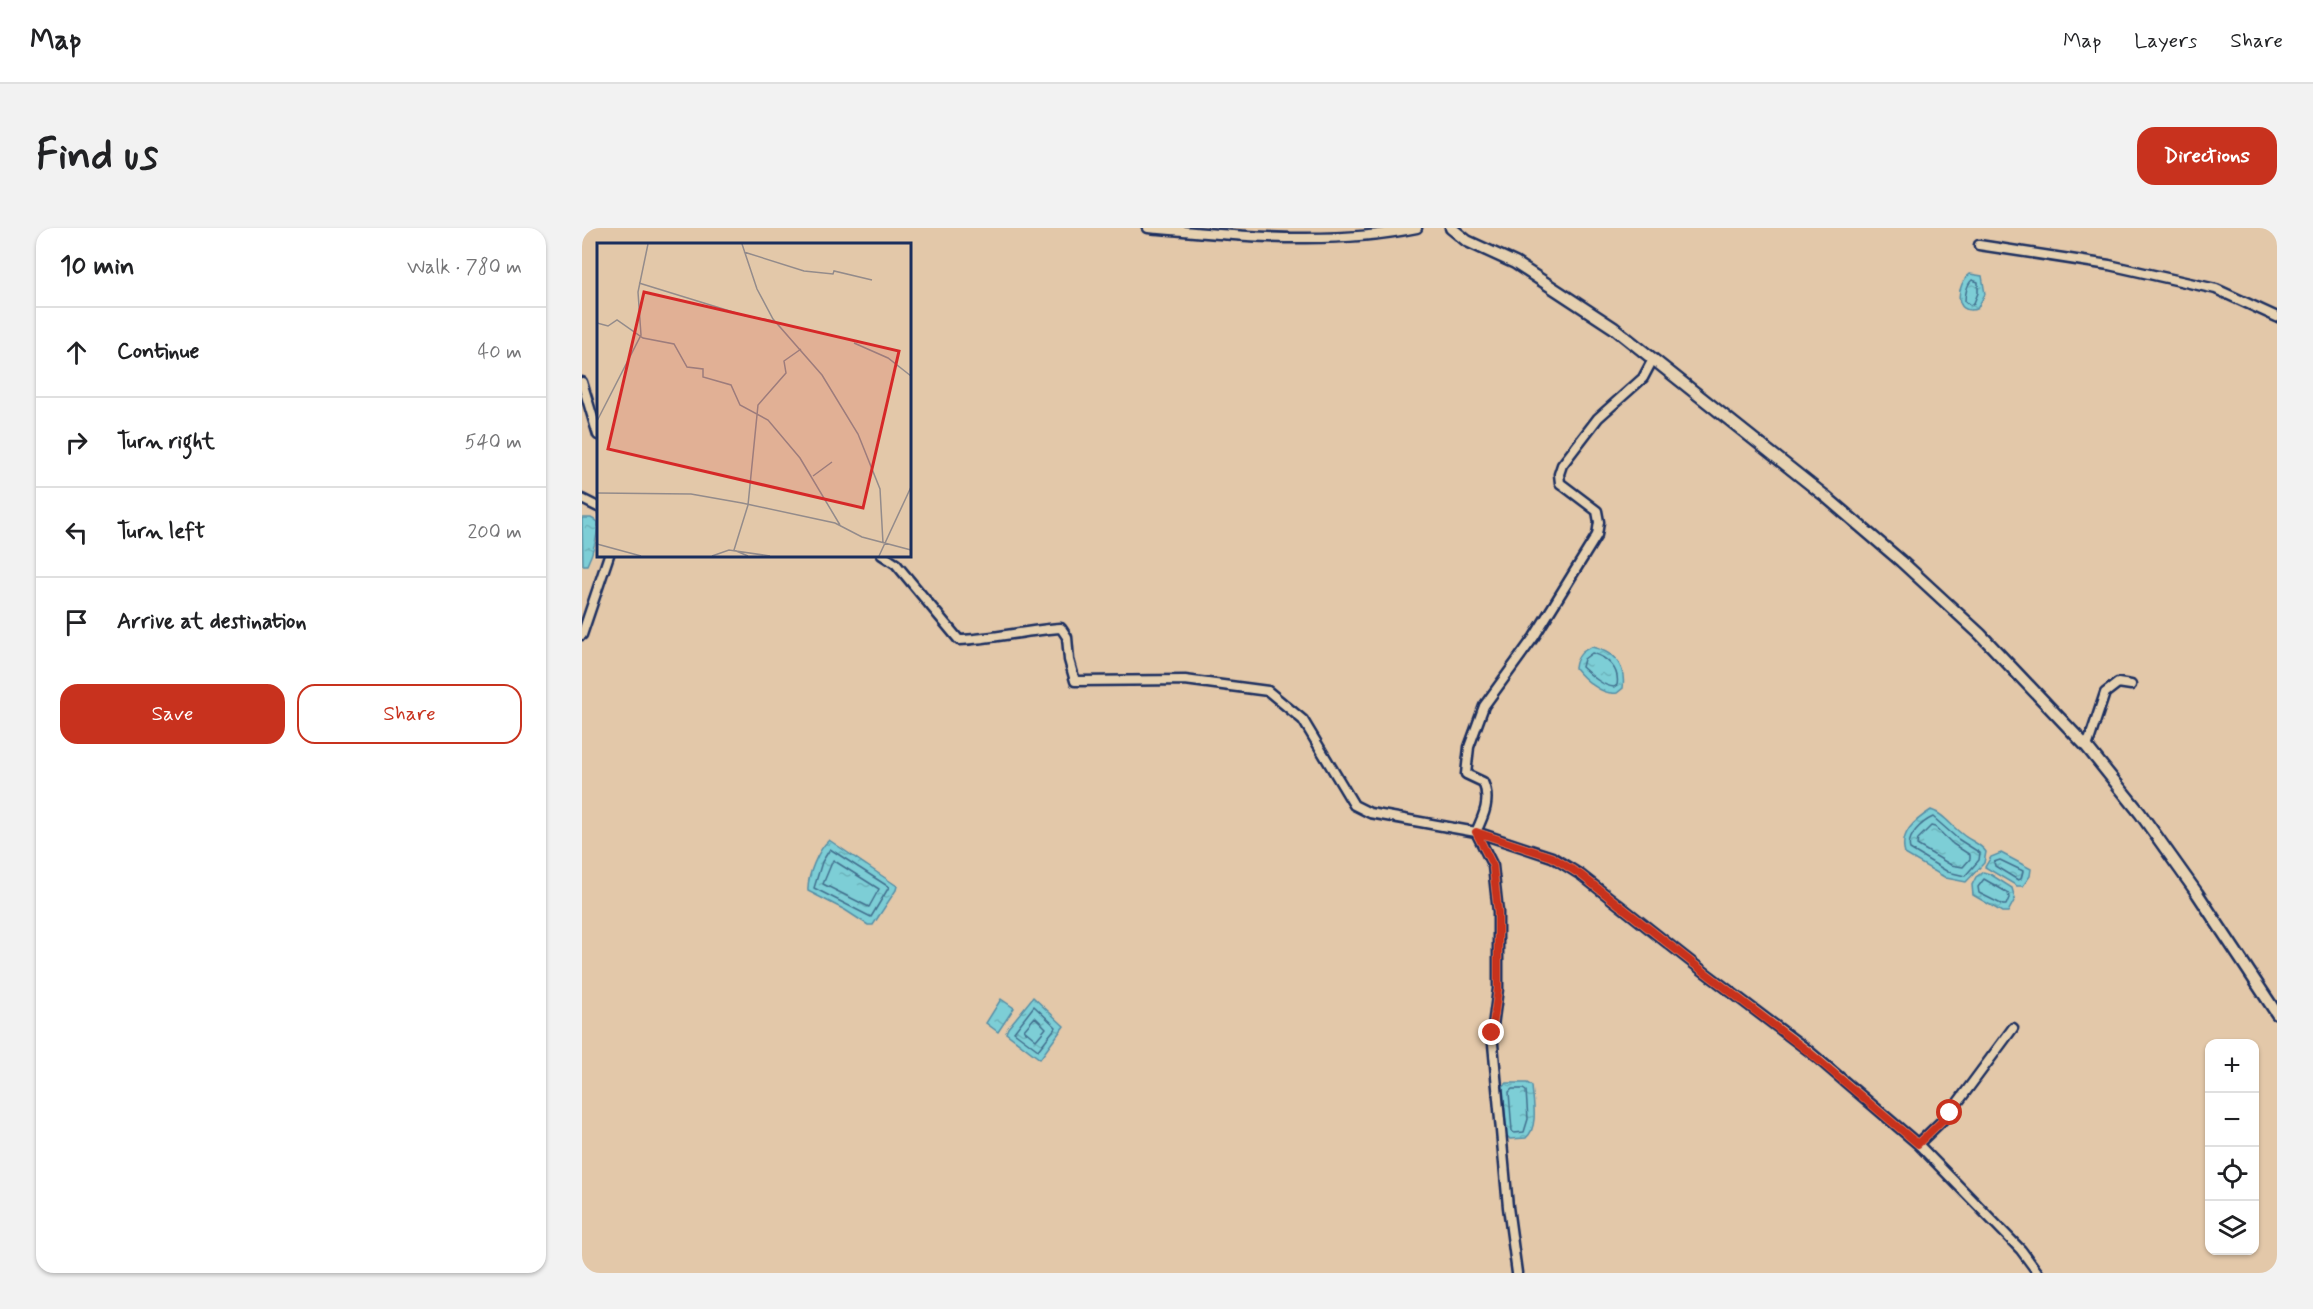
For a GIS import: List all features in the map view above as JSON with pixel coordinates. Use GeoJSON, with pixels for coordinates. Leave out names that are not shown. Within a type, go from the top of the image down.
{"type":"FeatureCollection","features":[{"type":"Feature","properties":{"kind":"street"},"geometry":{"type":"LineString","coordinates":[[1148,228],[1318,239],[1381,235],[1417,228]]}},
{"type":"Feature","properties":{"kind":"street"},"geometry":{"type":"LineString","coordinates":[[1451,228],[1467,241],[1515,263],[1614,328],[1652,361],[1825,496],[1901,561],[1980,634],[2087,747],[2140,813],[2198,893],[2277,1014]]}},
{"type":"Feature","properties":{"kind":"street"},"geometry":{"type":"LineString","coordinates":[[1978,245],[2109,265],[2216,289],[2277,317]]}},
{"type":"Feature","properties":{"kind":"street"},"geometry":{"type":"LineString","coordinates":[[1517,1273],[1508,1207],[1492,1033],[1498,989],[1498,912],[1493,866],[1476,832],[1485,809],[1487,791],[1483,782],[1466,774],[1469,747],[1484,706],[1534,637],[1598,535],[1597,511],[1560,483],[1559,474],[1562,465],[1598,418],[1643,378],[1652,361]]}},
{"type":"Feature","properties":{"kind":"street"},"geometry":{"type":"LineString","coordinates":[[582,382],[597,432]]}},
{"type":"Feature","properties":{"kind":"street"},"geometry":{"type":"LineString","coordinates":[[582,499],[597,506]]}},
{"type":"Feature","properties":{"kind":"street"},"geometry":{"type":"LineString","coordinates":[[582,635],[609,556]]}},
{"type":"Feature","properties":{"kind":"street"},"geometry":{"type":"LineString","coordinates":[[884,556],[896,564],[959,640],[983,640],[1038,629],[1061,628],[1067,637],[1069,660],[1075,681],[1185,680],[1268,691],[1303,720],[1354,805],[1370,813],[1476,832],[1552,857],[1581,875],[1809,1052],[1918,1144],[2021,1250],[2038,1273]]}},
{"type":"Feature","properties":{"kind":"street"},"geometry":{"type":"LineString","coordinates":[[2087,747],[2105,693],[2118,683],[2131,685]]}},
{"type":"Feature","properties":{"kind":"street"},"geometry":{"type":"LineString","coordinates":[[1918,1144],[1950,1113],[2013,1028]]}},
{"type":"Feature","properties":{"kind":"water"},"geometry":{"type":"Polygon","coordinates":[[[1970,274],[1982,276],[1985,294],[1977,309],[1969,310],[1964,308],[1959,298],[1962,285],[1970,274]]]}},
{"type":"Feature","properties":{"kind":"water"},"geometry":{"type":"Polygon","coordinates":[[[582,518],[591,518],[597,521],[597,533],[587,565],[583,565],[582,518]]]}},
{"type":"Feature","properties":{"kind":"water"},"geometry":{"type":"Polygon","coordinates":[[[1592,647],[1607,652],[1620,666],[1623,673],[1623,688],[1617,693],[1599,689],[1575,668],[1580,655],[1592,647]]]}},
{"type":"Feature","properties":{"kind":"water"},"geometry":{"type":"Polygon","coordinates":[[[1931,810],[1944,817],[1986,852],[1984,863],[1966,882],[1946,878],[1905,854],[1904,840],[1909,828],[1931,810]]]}},
{"type":"Feature","properties":{"kind":"water"},"geometry":{"type":"Polygon","coordinates":[[[829,840],[897,886],[873,925],[868,925],[808,891],[809,878],[814,864],[829,840]]]}},
{"type":"Feature","properties":{"kind":"water"},"geometry":{"type":"Polygon","coordinates":[[[2001,853],[2031,869],[2030,876],[2023,886],[2017,886],[1985,867],[1991,857],[2001,853]]]}},
{"type":"Feature","properties":{"kind":"water"},"geometry":{"type":"Polygon","coordinates":[[[1983,872],[2012,888],[2015,899],[2008,912],[2002,912],[1973,895],[1972,885],[1976,877],[1983,872]]]}},
{"type":"Feature","properties":{"kind":"water"},"geometry":{"type":"Polygon","coordinates":[[[1033,997],[1064,1026],[1040,1059],[1006,1033],[1033,997]]]}},
{"type":"Feature","properties":{"kind":"water"},"geometry":{"type":"Polygon","coordinates":[[[1001,999],[1014,1008],[998,1032],[986,1023],[1001,999]]]}},
{"type":"Feature","properties":{"kind":"water"},"geometry":{"type":"Polygon","coordinates":[[[1507,1083],[1527,1083],[1532,1086],[1534,1121],[1526,1138],[1510,1139],[1506,1135],[1503,1086],[1507,1083]]]}},
{"type":"Feature","properties":{"kind":"route"},"geometry":{"type":"LineString","coordinates":[[1492,1033],[1498,989],[1498,912],[1493,866],[1476,832],[1552,857],[1581,875],[1809,1052],[1918,1144],[1950,1113]]}}]}
